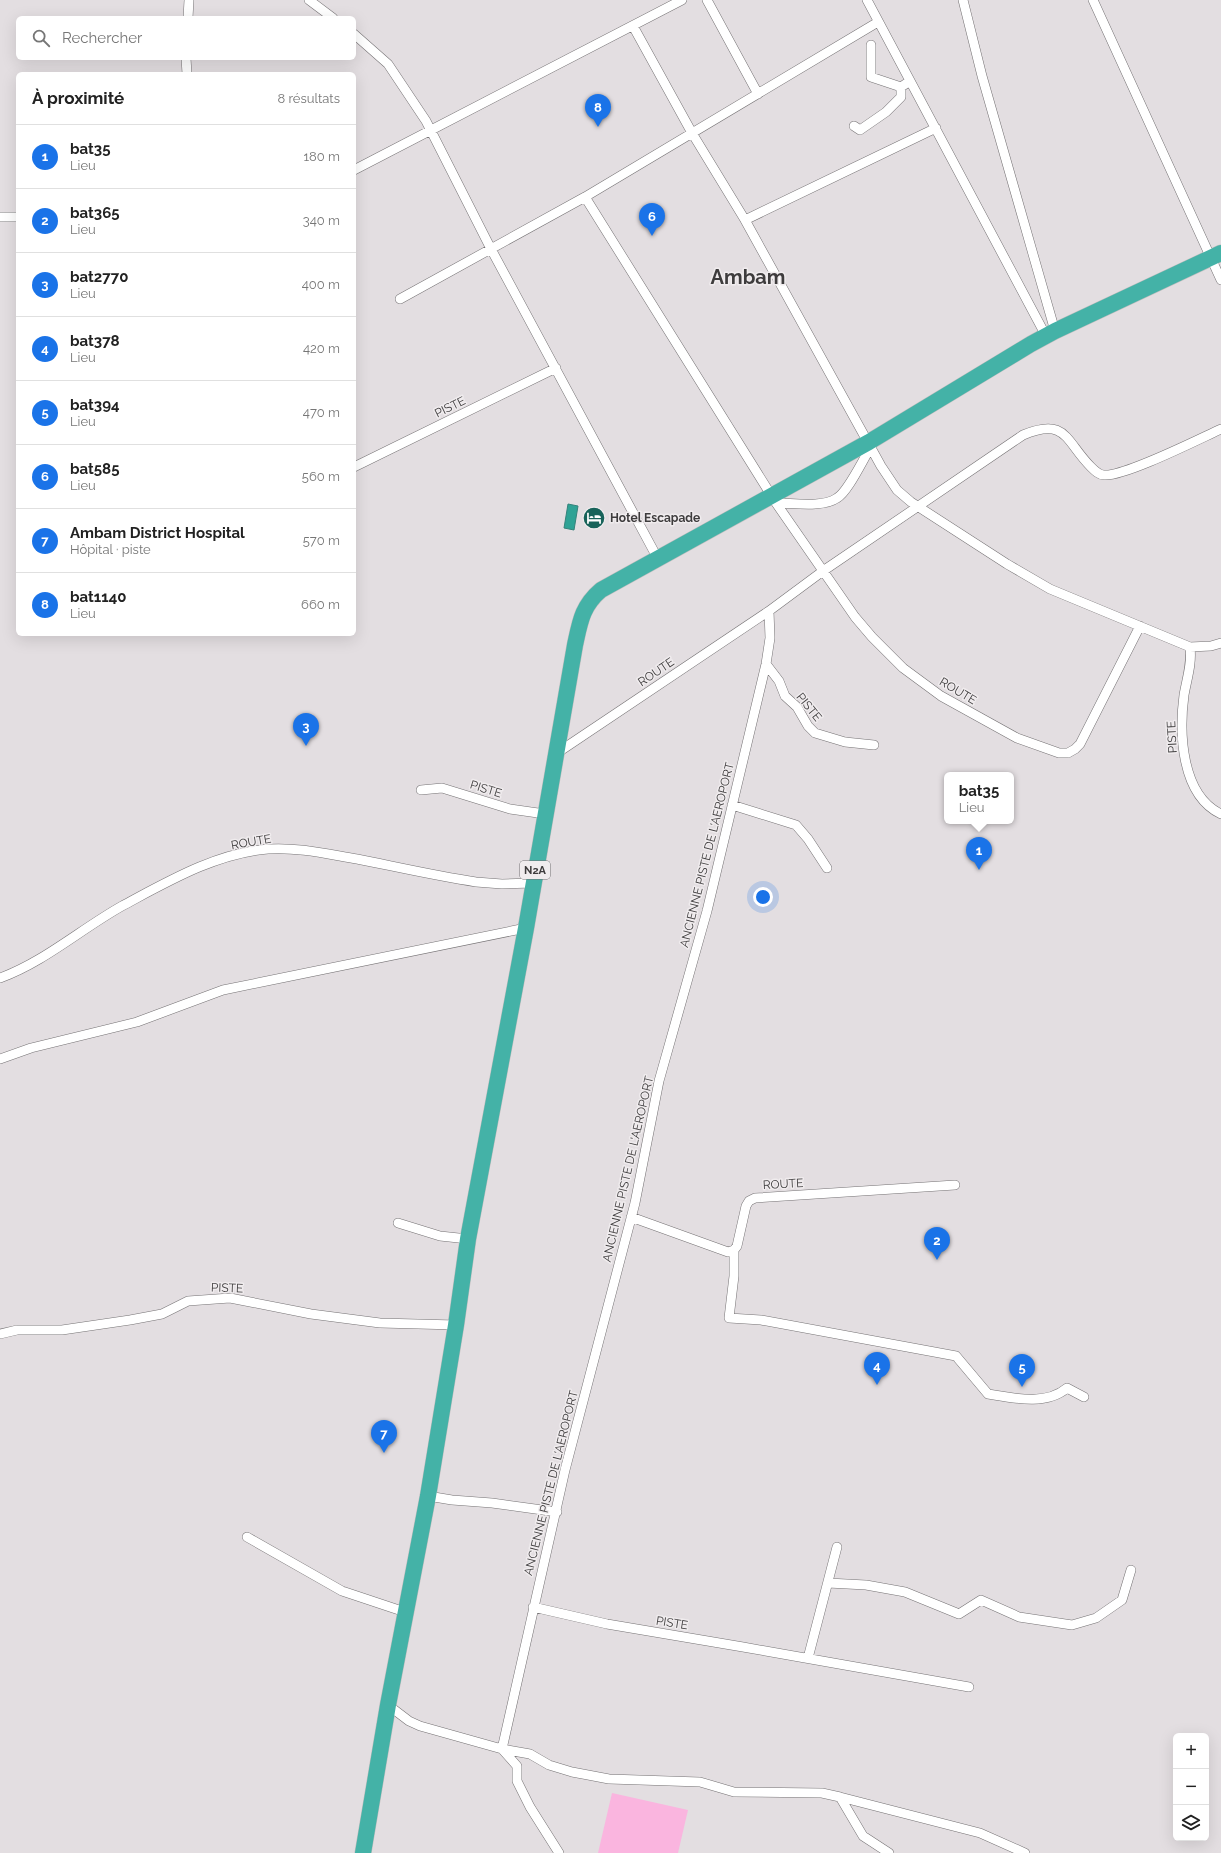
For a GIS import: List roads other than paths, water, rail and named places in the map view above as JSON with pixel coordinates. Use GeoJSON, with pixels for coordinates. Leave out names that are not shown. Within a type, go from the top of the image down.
{"type":"FeatureCollection","features":[{"type":"Feature","properties":{"kind":"highway","name":"N2A"},"geometry":{"type":"LineString","coordinates":[[363,1853],[388,1705],[428,1496],[456,1325],[468,1239],[526,928],[575,645],[585,609],[590,599],[601,590],[773,499],[870,445],[1051,333],[1216,256]]}},
{"type":"Feature","properties":{"kind":"street"},"geometry":{"type":"LineString","coordinates":[[188,16],[189,0]]}},
{"type":"Feature","properties":{"kind":"street"},"geometry":{"type":"LineString","coordinates":[[308,0],[330,16]]}},
{"type":"Feature","properties":{"kind":"street"},"geometry":{"type":"LineString","coordinates":[[356,169],[682,0]]}},
{"type":"Feature","properties":{"kind":"street"},"geometry":{"type":"LineString","coordinates":[[707,0],[758,94]]}},
{"type":"Feature","properties":{"kind":"street"},"geometry":{"type":"LineString","coordinates":[[867,0],[910,81],[1051,333]]}},
{"type":"Feature","properties":{"kind":"street"},"geometry":{"type":"LineString","coordinates":[[963,0],[1051,333]]}},
{"type":"Feature","properties":{"kind":"street"},"geometry":{"type":"LineString","coordinates":[[1093,0],[1216,256],[1221,280]]}},
{"type":"Feature","properties":{"kind":"street"},"geometry":{"type":"LineString","coordinates":[[400,299],[585,197],[878,22]]}},
{"type":"Feature","properties":{"kind":"street"},"geometry":{"type":"LineString","coordinates":[[633,26],[692,133],[745,220],[891,484],[920,507],[1007,564],[1050,589],[1190,647],[1211,646],[1221,642]]}},
{"type":"Feature","properties":{"kind":"street"},"geometry":{"type":"LineString","coordinates":[[356,36],[388,64],[431,130],[491,249],[658,559]]}},
{"type":"Feature","properties":{"kind":"street"},"geometry":{"type":"LineString","coordinates":[[870,44],[871,77],[901,87]]}},
{"type":"Feature","properties":{"kind":"street"},"geometry":{"type":"LineString","coordinates":[[186,60],[187,72]]}},
{"type":"Feature","properties":{"kind":"street"},"geometry":{"type":"LineString","coordinates":[[901,87],[910,81]]}},
{"type":"Feature","properties":{"kind":"street"},"geometry":{"type":"LineString","coordinates":[[854,126],[860,130],[886,112],[901,97],[901,87]]}},
{"type":"Feature","properties":{"kind":"street"},"geometry":{"type":"LineString","coordinates":[[745,220],[936,128]]}},
{"type":"Feature","properties":{"kind":"street","name":"ROUTE"},"geometry":{"type":"LineString","coordinates":[[585,197],[773,499],[823,571],[872,637],[891,657],[918,680],[941,696],[1017,738],[1059,753],[1068,753],[1080,744],[1140,626]]}},
{"type":"Feature","properties":{"kind":"street"},"geometry":{"type":"LineString","coordinates":[[0,217],[16,216]]}},
{"type":"Feature","properties":{"kind":"street","name":"PISTE"},"geometry":{"type":"LineString","coordinates":[[356,466],[556,368]]}},
{"type":"Feature","properties":{"kind":"street"},"geometry":{"type":"LineString","coordinates":[[769,611],[823,571],[884,529],[920,507],[1023,435],[1037,429],[1048,428],[1060,431],[1094,470],[1104,475],[1120,472],[1221,429]]}},
{"type":"Feature","properties":{"kind":"street"},"geometry":{"type":"LineString","coordinates":[[773,499],[811,504],[830,502],[838,498],[844,492],[870,445]]}},
{"type":"Feature","properties":{"kind":"street","name":"ROUTE"},"geometry":{"type":"LineString","coordinates":[[557,753],[769,611]]}},
{"type":"Feature","properties":{"kind":"street","name":"ANCIENNE PISTE DE L'AEROPORT"},"geometry":{"type":"LineString","coordinates":[[502,1749],[533,1607],[557,1512],[565,1470],[631,1217],[659,1081],[706,911],[766,664],[770,638],[769,611]]}},
{"type":"Feature","properties":{"kind":"street","name":"PISTE"},"geometry":{"type":"LineString","coordinates":[[1190,647],[1191,665],[1183,708],[1184,754],[1190,777],[1198,794],[1210,808],[1221,814]]}},
{"type":"Feature","properties":{"kind":"street","name":"PISTE"},"geometry":{"type":"LineString","coordinates":[[766,664],[779,681],[785,696],[797,707],[808,726],[816,733],[839,740],[874,746]]}},
{"type":"Feature","properties":{"kind":"street","name":"PISTE"},"geometry":{"type":"LineString","coordinates":[[421,790],[442,788],[510,809],[545,814]]}},
{"type":"Feature","properties":{"kind":"street"},"geometry":{"type":"LineString","coordinates":[[732,805],[796,825],[808,838],[827,868]]}},
{"type":"Feature","properties":{"kind":"street","name":"ROUTE"},"geometry":{"type":"LineString","coordinates":[[0,978],[28,966],[86,927],[155,888],[203,866],[240,854],[266,849],[310,850],[476,882],[502,884],[533,883]]}},
{"type":"Feature","properties":{"kind":"street"},"geometry":{"type":"LineString","coordinates":[[0,1059],[31,1048],[137,1022],[223,990],[526,928]]}},
{"type":"Feature","properties":{"kind":"street","name":"ROUTE"},"geometry":{"type":"LineString","coordinates":[[955,1185],[755,1198],[749,1201],[746,1206],[739,1240],[734,1250],[734,1276],[729,1318],[761,1320],[956,1356],[988,1394],[1028,1400],[1058,1396],[1067,1388],[1084,1397]]}},
{"type":"Feature","properties":{"kind":"street"},"geometry":{"type":"LineString","coordinates":[[631,1217],[721,1250],[728,1252],[734,1250]]}},
{"type":"Feature","properties":{"kind":"street"},"geometry":{"type":"LineString","coordinates":[[398,1222],[440,1236],[468,1239]]}},
{"type":"Feature","properties":{"kind":"street","name":"PISTE"},"geometry":{"type":"LineString","coordinates":[[0,1334],[17,1330],[62,1330],[130,1320],[162,1314],[188,1301],[230,1298],[310,1314],[380,1324],[456,1325]]}},
{"type":"Feature","properties":{"kind":"street"},"geometry":{"type":"LineString","coordinates":[[428,1496],[440,1499],[501,1504],[557,1512]]}},
{"type":"Feature","properties":{"kind":"street"},"geometry":{"type":"LineString","coordinates":[[247,1537],[342,1591],[405,1612]]}},
{"type":"Feature","properties":{"kind":"street"},"geometry":{"type":"LineString","coordinates":[[808,1658],[837,1547]]}},
{"type":"Feature","properties":{"kind":"street"},"geometry":{"type":"LineString","coordinates":[[828,1583],[866,1585],[905,1592],[959,1614],[981,1600],[1019,1617],[1072,1625],[1096,1618],[1122,1600],[1131,1570]]}},
{"type":"Feature","properties":{"kind":"street","name":"PISTE"},"geometry":{"type":"LineString","coordinates":[[533,1607],[607,1624],[969,1687]]}},
{"type":"Feature","properties":{"kind":"street"},"geometry":{"type":"LineString","coordinates":[[388,1705],[409,1721],[420,1726],[502,1749],[530,1754],[549,1765],[572,1772],[610,1779],[700,1782],[734,1792],[822,1793],[904,1812],[980,1833],[1025,1853]]}},
{"type":"Feature","properties":{"kind":"street"},"geometry":{"type":"LineString","coordinates":[[502,1749],[516,1766],[516,1781],[530,1807],[559,1853]]}},
{"type":"Feature","properties":{"kind":"street"},"geometry":{"type":"LineString","coordinates":[[840,1797],[863,1836],[889,1853]]}},
{"type":"Feature","properties":{"kind":"place","name":"bat1140"},"geometry":{"type":"Point","coordinates":[598,127]}},
{"type":"Feature","properties":{"kind":"place","name":"bat585"},"geometry":{"type":"Point","coordinates":[652,236]}},
{"type":"Feature","properties":{"kind":"place","name":"Hotel Escapade"},"geometry":{"type":"Point","coordinates":[594,518]}},
{"type":"Feature","properties":{"kind":"place","name":"bat2770"},"geometry":{"type":"Point","coordinates":[306,746]}},
{"type":"Feature","properties":{"kind":"place","name":"bat35"},"geometry":{"type":"Point","coordinates":[979,870]}},
{"type":"Feature","properties":{"kind":"place","name":"bat365"},"geometry":{"type":"Point","coordinates":[937,1260]}},
{"type":"Feature","properties":{"kind":"place","name":"bat378"},"geometry":{"type":"Point","coordinates":[877,1385]}},
{"type":"Feature","properties":{"kind":"place","name":"bat394"},"geometry":{"type":"Point","coordinates":[1022,1387]}},
{"type":"Feature","properties":{"kind":"place","name":"Ambam District Hospital"},"geometry":{"type":"Point","coordinates":[384,1453]}},
{"type":"Feature","properties":{"kind":"district","name":"Ambam"},"geometry":{"type":"Point","coordinates":[748,277]}}]}
